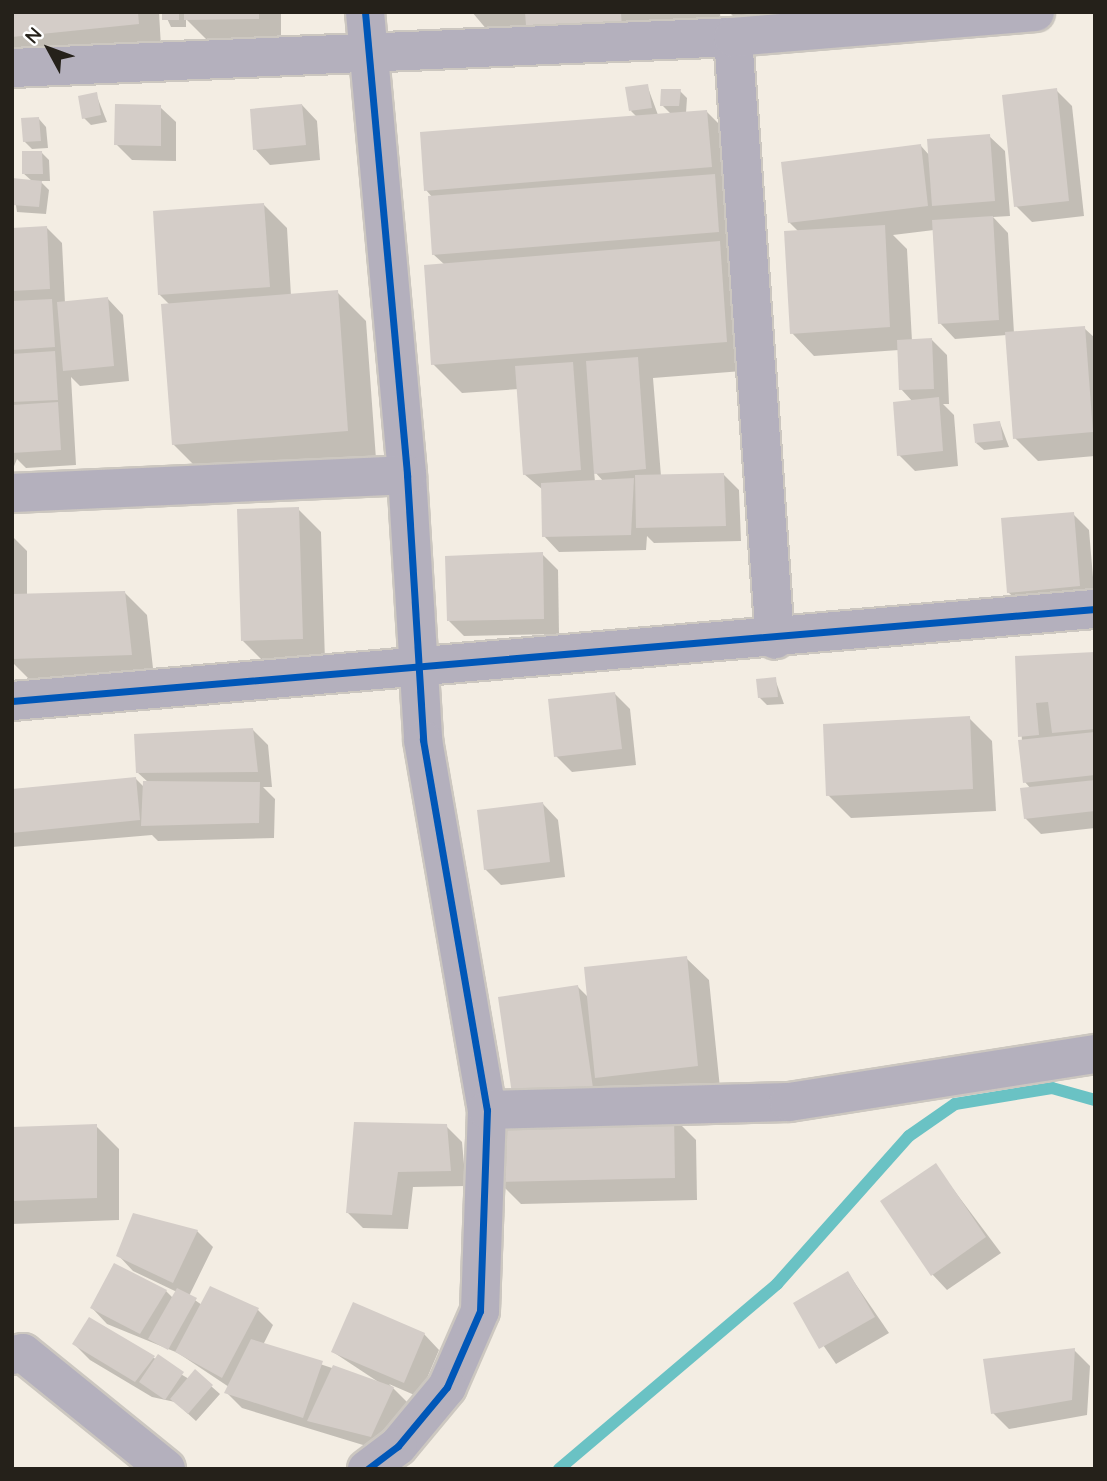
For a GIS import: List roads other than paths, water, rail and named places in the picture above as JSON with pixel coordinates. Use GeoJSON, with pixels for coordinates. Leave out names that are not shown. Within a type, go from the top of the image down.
{"type":"FeatureCollection","features":[{"type":"Feature","properties":{"kind":"street"},"geometry":{"type":"LineString","coordinates":[[365,12],[407,475],[416,668],[423,740],[487,1110],[480,1311],[447,1387],[398,1446],[367,1469]]}},
{"type":"Feature","properties":{"kind":"street"},"geometry":{"type":"LineString","coordinates":[[12,68],[367,56],[733,37],[1035,12]]}},
{"type":"Feature","properties":{"kind":"street"},"geometry":{"type":"LineString","coordinates":[[733,37],[775,640]]}},
{"type":"Feature","properties":{"kind":"street"},"geometry":{"type":"LineString","coordinates":[[12,493],[407,475]]}},
{"type":"Feature","properties":{"kind":"street"},"geometry":{"type":"LineString","coordinates":[[12,701],[775,640],[1095,610]]}},
{"type":"Feature","properties":{"kind":"street"},"geometry":{"type":"LineString","coordinates":[[487,1110],[789,1102],[1095,1054]]}},
{"type":"Feature","properties":{"kind":"street"},"geometry":{"type":"LineString","coordinates":[[12,1355],[23,1353],[166,1469]]}},
{"type":"Feature","properties":{"kind":"waterway"},"geometry":{"type":"LineString","coordinates":[[559,1469],[777,1284],[909,1136],[955,1104],[1052,1088],[1095,1100]]}}]}
